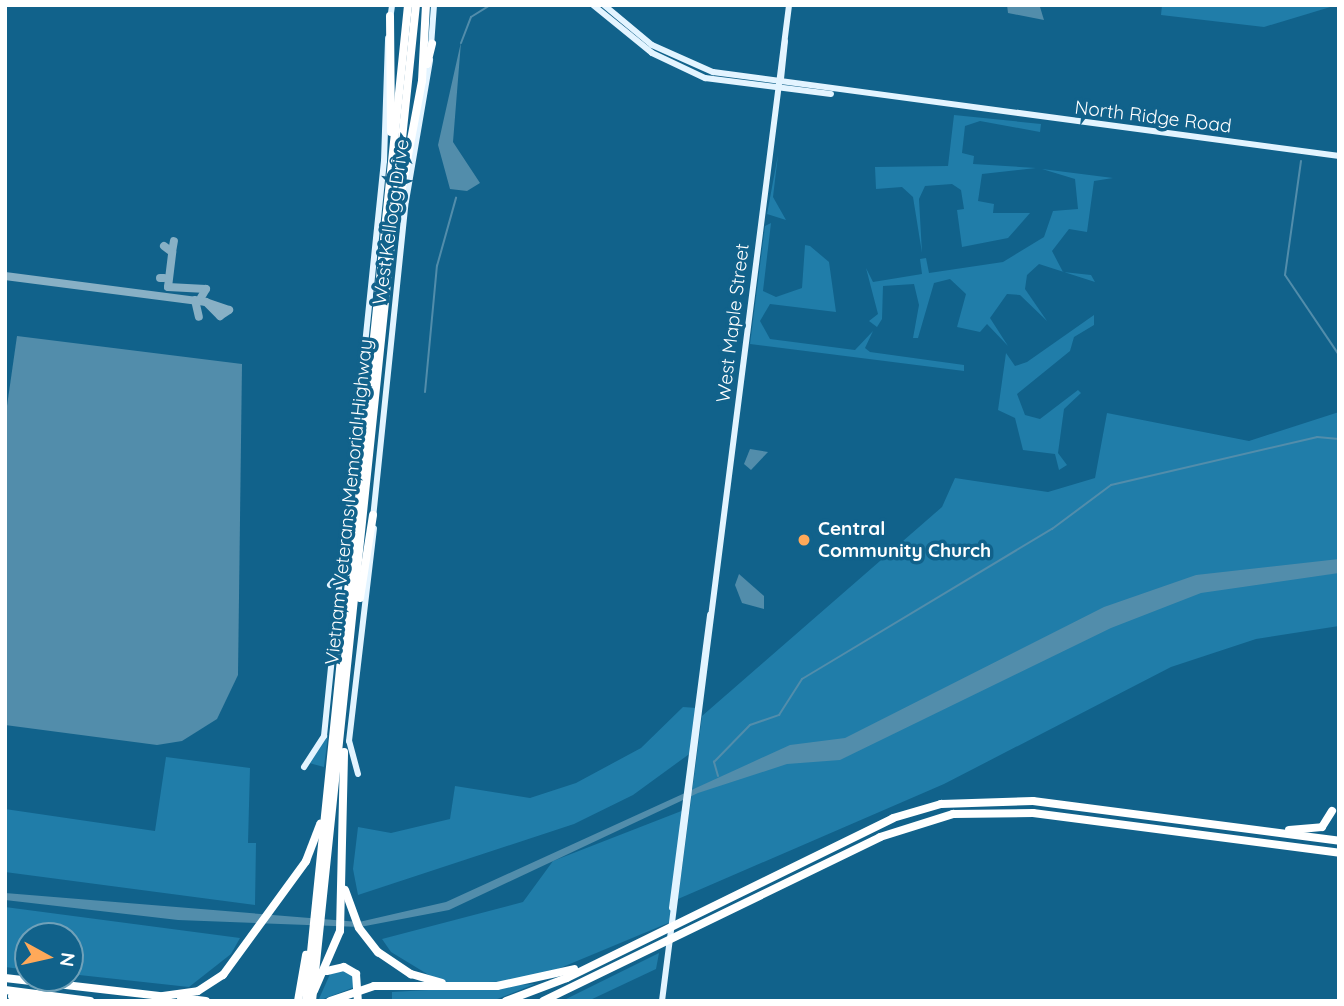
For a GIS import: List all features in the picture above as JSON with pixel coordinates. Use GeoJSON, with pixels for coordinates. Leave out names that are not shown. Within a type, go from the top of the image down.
{"type":"FeatureCollection","features":[{"type":"Feature","properties":{"kind":"highway","name":"Vietnam Veterans Memorial Highway"},"geometry":{"type":"LineString","coordinates":[[373,388],[408,5]]}},
{"type":"Feature","properties":{"kind":"highway","name":"Vietnam Veterans Memorial Highway"},"geometry":{"type":"LineString","coordinates":[[305,1001],[336,776],[365,427],[373,388],[391,242],[416,5]]}},
{"type":"Feature","properties":{"kind":"highway"},"geometry":{"type":"LineString","coordinates":[[418,104],[426,5]]}},
{"type":"Feature","properties":{"kind":"highway"},"geometry":{"type":"LineString","coordinates":[[390,16],[391,170]]}},
{"type":"Feature","properties":{"kind":"highway"},"geometry":{"type":"LineString","coordinates":[[391,242],[432,44]]}},
{"type":"Feature","properties":{"kind":"highway"},"geometry":{"type":"LineString","coordinates":[[350,615],[352,475]]}},
{"type":"Feature","properties":{"kind":"highway"},"geometry":{"type":"LineString","coordinates":[[350,615],[373,515]]}},
{"type":"Feature","properties":{"kind":"highway","name":"Vietnam Veterans Memorial Highway"},"geometry":{"type":"LineString","coordinates":[[337,766],[345,705],[350,615]]}},
{"type":"Feature","properties":{"kind":"highway"},"geometry":{"type":"LineString","coordinates":[[305,1001],[335,953],[343,871],[336,776]]}},
{"type":"Feature","properties":{"kind":"highway","name":"Vietnam Veterans Memorial Highway"},"geometry":{"type":"LineString","coordinates":[[312,1001],[313,935],[321,888],[326,805],[336,776]]}},
{"type":"Feature","properties":{"kind":"highway"},"geometry":{"type":"LineString","coordinates":[[506,1001],[629,947],[677,920],[893,818],[963,800],[1033,801],[1339,841]]}},
{"type":"Feature","properties":{"kind":"highway"},"geometry":{"type":"LineString","coordinates":[[163,996],[203,989],[231,965],[312,849],[326,805]]}},
{"type":"Feature","properties":{"kind":"highway"},"geometry":{"type":"LineString","coordinates":[[543,1001],[887,834],[969,811],[1041,814],[1339,855]]}},
{"type":"Feature","properties":{"kind":"highway"},"geometry":{"type":"LineString","coordinates":[[1245,829],[1318,829],[1332,811]]}},
{"type":"Feature","properties":{"kind":"highway"},"geometry":{"type":"LineString","coordinates":[[343,871],[362,933],[411,974],[480,987]]}},
{"type":"Feature","properties":{"kind":"highway"},"geometry":{"type":"LineString","coordinates":[[330,1001],[392,986],[480,987],[549,977],[629,947]]}},
{"type":"Feature","properties":{"kind":"highway"},"geometry":{"type":"LineString","coordinates":[[298,1001],[312,954]]}},
{"type":"Feature","properties":{"kind":"highway"},"geometry":{"type":"LineString","coordinates":[[312,1001],[321,977],[340,967],[360,979],[358,1001]]}},
{"type":"Feature","properties":{"kind":"highway"},"geometry":{"type":"LineString","coordinates":[[5,978],[206,1001]]}},
{"type":"Feature","properties":{"kind":"highway"},"geometry":{"type":"LineString","coordinates":[[555,1001],[588,981]]}},
{"type":"Feature","properties":{"kind":"highway"},"geometry":{"type":"LineString","coordinates":[[5,992],[40,1001]]}},
{"type":"Feature","properties":{"kind":"highway"},"geometry":{"type":"LineString","coordinates":[[5,992],[90,1001]]}},
{"type":"Feature","properties":{"kind":"main road","name":"West Kellogg Drive"},"geometry":{"type":"LineString","coordinates":[[358,774],[349,741],[368,586],[381,435],[373,388],[391,5]]}},
{"type":"Feature","properties":{"kind":"main road","name":"West Kellogg Drive"},"geometry":{"type":"LineString","coordinates":[[373,388],[432,44],[434,5]]}},
{"type":"Feature","properties":{"kind":"main road"},"geometry":{"type":"LineString","coordinates":[[593,5],[652,53],[692,69]]}},
{"type":"Feature","properties":{"kind":"main road"},"geometry":{"type":"LineString","coordinates":[[604,5],[652,45],[692,69]]}},
{"type":"Feature","properties":{"kind":"main road","name":"West Maple Street"},"geometry":{"type":"LineString","coordinates":[[662,1001],[677,920],[683,844],[789,5]]}},
{"type":"Feature","properties":{"kind":"main road","name":"North Ridge Road"},"geometry":{"type":"LineString","coordinates":[[692,69],[844,94],[1339,156]]}},
{"type":"Feature","properties":{"kind":"main road"},"geometry":{"type":"LineString","coordinates":[[304,767],[324,736],[352,475],[365,427],[374,415],[381,435]]}},
{"type":"Feature","properties":{"kind":"main road"},"geometry":{"type":"LineString","coordinates":[[330,585],[341,564]]}},
{"type":"Feature","properties":{"kind":"shaded area"},"geometry":{"type":"Polygon","coordinates":[[[1007,5],[1040,7],[1044,20],[1008,13],[1007,5]]]}},
{"type":"Feature","properties":{"kind":"shaded area"},"geometry":{"type":"Polygon","coordinates":[[[1162,5],[1337,5],[1264,27],[1161,15],[1162,5]]]}},
{"type":"Feature","properties":{"kind":"shaded area"},"geometry":{"type":"Polygon","coordinates":[[[461,42],[453,142],[480,183],[467,191],[450,189],[438,145],[461,42]]]}},
{"type":"Feature","properties":{"kind":"shaded area"},"geometry":{"type":"Polygon","coordinates":[[[954,115],[1041,124],[1040,132],[980,121],[965,126],[962,153],[974,156],[973,164],[1036,168],[982,174],[978,201],[994,204],[993,213],[1030,213],[1008,238],[962,247],[957,210],[964,209],[961,190],[952,184],[925,186],[919,199],[922,253],[913,197],[902,187],[876,189],[875,167],[948,166],[954,115]]]}},
{"type":"Feature","properties":{"kind":"shaded area"},"geometry":{"type":"Polygon","coordinates":[[[778,155],[773,197],[786,220],[767,214],[778,155]]]}},
{"type":"Feature","properties":{"kind":"shaded area"},"geometry":{"type":"Polygon","coordinates":[[[1042,169],[1113,178],[1094,181],[1087,232],[1069,229],[1052,251],[1063,272],[1039,264],[1027,275],[1025,289],[1047,321],[1020,295],[1007,294],[990,318],[1008,346],[987,324],[980,332],[957,327],[966,294],[950,279],[934,283],[918,338],[913,338],[919,305],[914,284],[883,286],[882,319],[877,327],[869,321],[878,314],[866,268],[873,282],[922,274],[920,259],[926,258],[929,273],[1003,262],[1044,237],[1053,211],[1078,209],[1075,179],[1042,169]]]}},
{"type":"Feature","properties":{"kind":"shaded area"},"geometry":{"type":"Polygon","coordinates":[[[771,223],[763,291],[776,297],[802,288],[805,245],[810,246],[829,262],[836,312],[770,304],[760,321],[770,339],[855,350],[873,331],[865,348],[870,352],[964,365],[964,371],[750,344],[765,226],[771,223]]]}},
{"type":"Feature","properties":{"kind":"shaded area"},"geometry":{"type":"Polygon","coordinates":[[[1064,272],[1091,275],[1095,282],[1064,272]]]}},
{"type":"Feature","properties":{"kind":"shaded area"},"geometry":{"type":"Polygon","coordinates":[[[1094,315],[1094,325],[1074,337],[1070,351],[1017,394],[1025,415],[1040,419],[1078,390],[1081,393],[1064,409],[1058,453],[1067,465],[1059,470],[1055,454],[1023,450],[1015,418],[998,410],[1006,353],[1015,366],[1027,362],[1094,315]]]}},
{"type":"Feature","properties":{"kind":"shaded area"},"geometry":{"type":"Polygon","coordinates":[[[17,336],[242,364],[238,675],[217,719],[182,741],[157,745],[5,725],[5,420],[17,336]]]}},
{"type":"Feature","properties":{"kind":"shaded area"},"geometry":{"type":"Polygon","coordinates":[[[1339,412],[1339,626],[1256,639],[1171,667],[944,784],[678,899],[702,716],[942,507],[955,478],[1048,492],[1095,478],[1107,413],[1249,441],[1339,412]]]}},
{"type":"Feature","properties":{"kind":"shaded area"},"geometry":{"type":"Polygon","coordinates":[[[750,449],[768,452],[751,470],[744,464],[750,449]]]}},
{"type":"Feature","properties":{"kind":"shaded area"},"geometry":{"type":"Polygon","coordinates":[[[1339,559],[1339,573],[1201,593],[1111,628],[840,760],[787,764],[698,793],[449,910],[360,927],[178,920],[5,900],[5,893],[359,922],[446,902],[790,745],[845,738],[1104,607],[1196,575],[1339,559]]]}},
{"type":"Feature","properties":{"kind":"shaded area"},"geometry":{"type":"Polygon","coordinates":[[[739,574],[764,596],[764,609],[742,603],[735,585],[739,574]]]}},
{"type":"Feature","properties":{"kind":"shaded area"},"geometry":{"type":"Polygon","coordinates":[[[683,707],[697,708],[692,752],[633,795],[574,824],[358,895],[353,869],[358,827],[391,833],[450,819],[455,786],[530,798],[576,783],[641,748],[683,707]]]}},
{"type":"Feature","properties":{"kind":"shaded area"},"geometry":{"type":"Polygon","coordinates":[[[328,736],[324,767],[309,763],[313,754],[328,736]]]}},
{"type":"Feature","properties":{"kind":"shaded area"},"geometry":{"type":"Polygon","coordinates":[[[166,757],[250,768],[248,843],[256,843],[255,905],[5,872],[5,809],[155,831],[166,757]]]}},
{"type":"Feature","properties":{"kind":"shaded area"},"geometry":{"type":"Polygon","coordinates":[[[684,810],[673,921],[529,981],[442,983],[391,952],[382,939],[523,902],[553,861],[684,810]]]}},
{"type":"Feature","properties":{"kind":"shaded area"},"geometry":{"type":"Polygon","coordinates":[[[5,907],[240,938],[231,954],[189,987],[84,976],[84,922],[14,922],[14,968],[5,967],[5,907]]]}},
{"type":"Feature","properties":{"kind":"shaded area"},"geometry":{"type":"Polygon","coordinates":[[[659,953],[656,969],[588,1001],[562,1001],[659,953]]]}},
{"type":"Feature","properties":{"kind":"shaded area"},"geometry":{"type":"Polygon","coordinates":[[[348,971],[360,985],[318,1001],[331,972],[348,971]]]}},
{"type":"Feature","properties":{"kind":"shaded area"},"geometry":{"type":"Polygon","coordinates":[[[535,984],[492,1001],[392,1001],[392,992],[535,984]]]}},
{"type":"Feature","properties":{"kind":"waterway"},"geometry":{"type":"LineString","coordinates":[[461,43],[471,17],[490,5]]}},
{"type":"Feature","properties":{"kind":"waterway"},"geometry":{"type":"LineString","coordinates":[[1301,161],[1285,275],[1339,355]]}},
{"type":"Feature","properties":{"kind":"waterway"},"geometry":{"type":"LineString","coordinates":[[425,392],[437,266],[456,198]]}},
{"type":"Feature","properties":{"kind":"waterway"},"geometry":{"type":"LineString","coordinates":[[718,776],[714,762],[750,725],[779,715],[802,679],[1052,529],[1111,485],[1317,437],[1339,439]]}},
{"type":"Feature","properties":{"kind":"taxiway"},"geometry":{"type":"LineString","coordinates":[[164,246],[172,252],[174,241]]}},
{"type":"Feature","properties":{"kind":"taxiway"},"geometry":{"type":"LineString","coordinates":[[168,287],[172,252]]}},
{"type":"Feature","properties":{"kind":"taxiway"},"geometry":{"type":"LineString","coordinates":[[5,276],[206,302],[220,316],[229,310],[206,302]]}},
{"type":"Feature","properties":{"kind":"taxiway"},"geometry":{"type":"LineString","coordinates":[[168,287],[206,289],[199,301]]}},
{"type":"Feature","properties":{"kind":"taxiway"},"geometry":{"type":"LineString","coordinates":[[195,300],[199,317]]}},
{"type":"Feature","properties":{"kind":"place","name":"Central Community Church"},"geometry":{"type":"Point","coordinates":[804,540]}}]}
